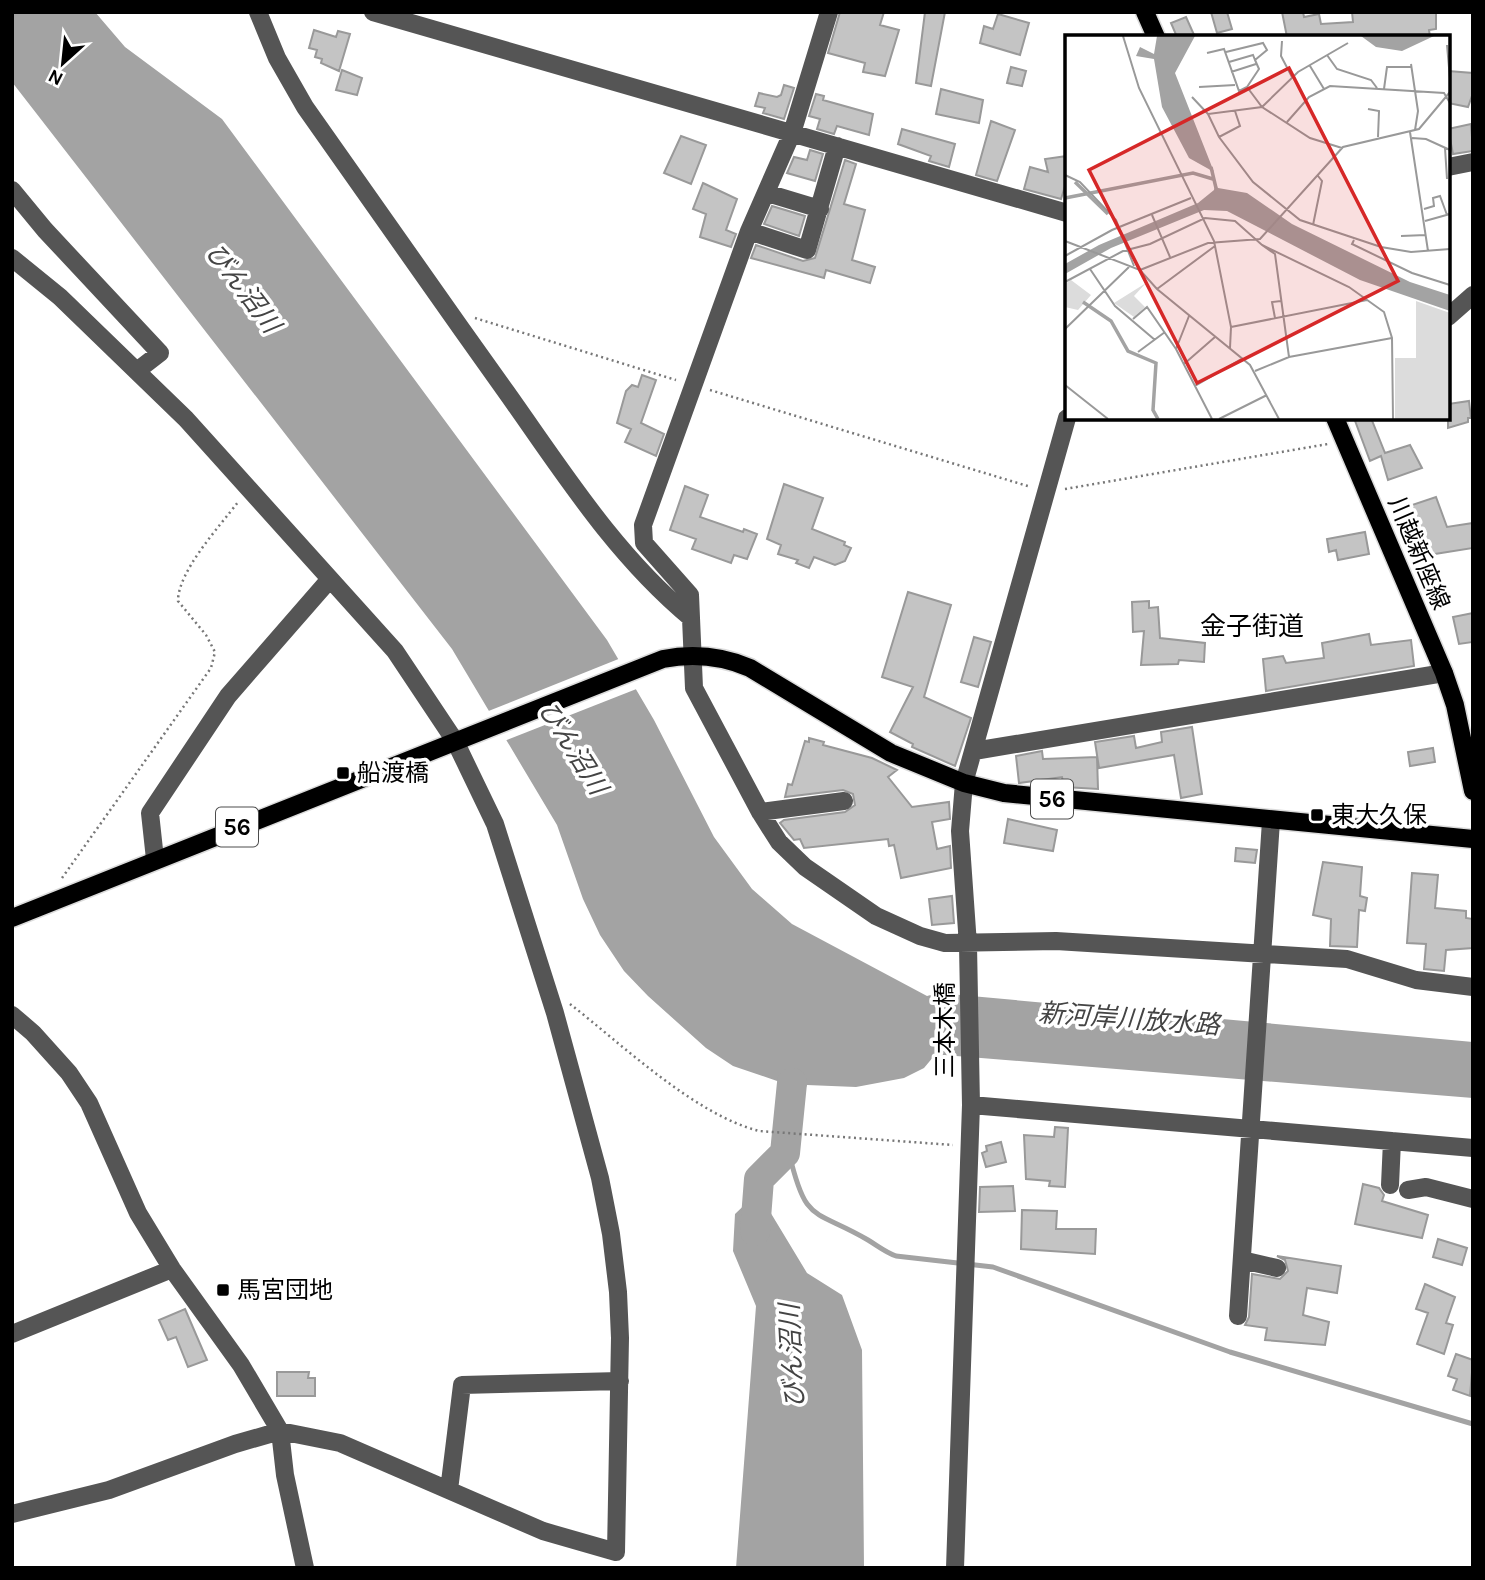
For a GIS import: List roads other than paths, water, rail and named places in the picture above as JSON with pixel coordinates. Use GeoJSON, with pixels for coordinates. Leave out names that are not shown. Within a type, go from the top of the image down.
{"type":"FeatureCollection","features":[{"type":"Feature","properties":{"kind":"main road"},"geometry":{"type":"LineString","coordinates":[[1145,12],[1155,35]]}},
{"type":"Feature","properties":{"kind":"main road","name":"川越新座線"},"geometry":{"type":"LineString","coordinates":[[1336,420],[1444,673],[1455,705],[1473,791]]}},
{"type":"Feature","properties":{"kind":"main road","name":"56"},"geometry":{"type":"LineString","coordinates":[[12,918],[663,659],[694,656],[727,659],[750,668],[891,752],[964,783],[1041,798],[1473,839]]}},
{"type":"Feature","properties":{"kind":"street"},"geometry":{"type":"LineString","coordinates":[[258,12],[277,58],[304,107],[612,540],[656,587],[691,618]]}},
{"type":"Feature","properties":{"kind":"street"},"geometry":{"type":"LineString","coordinates":[[373,12],[1065,212]]}},
{"type":"Feature","properties":{"kind":"street"},"geometry":{"type":"LineString","coordinates":[[829,12],[792,133],[749,231],[643,525],[642,540],[690,595],[694,688],[760,812],[779,842],[833,889],[876,916],[920,936],[945,943],[968,945],[1056,942],[1347,959],[1416,980],[1473,987]]}},
{"type":"Feature","properties":{"kind":"street"},"geometry":{"type":"LineString","coordinates":[[749,231],[807,250],[837,146]]}},
{"type":"Feature","properties":{"kind":"street"},"geometry":{"type":"LineString","coordinates":[[1450,167],[1473,162]]}},
{"type":"Feature","properties":{"kind":"street"},"geometry":{"type":"LineString","coordinates":[[12,190],[45,230],[160,353],[138,370]]}},
{"type":"Feature","properties":{"kind":"street"},"geometry":{"type":"LineString","coordinates":[[767,193],[820,209]]}},
{"type":"Feature","properties":{"kind":"street"},"geometry":{"type":"LineString","coordinates":[[12,258],[60,297],[186,419],[247,491],[395,651],[458,740],[495,824],[548,993],[600,1178],[611,1234],[618,1293],[620,1381],[616,1560],[340,1443],[280,1431],[235,1444],[109,1490],[12,1514]]}},
{"type":"Feature","properties":{"kind":"street"},"geometry":{"type":"LineString","coordinates":[[1450,315],[1473,295]]}},
{"type":"Feature","properties":{"kind":"street","name":"三本木橋"},"geometry":{"type":"LineString","coordinates":[[956,1568],[970,1146],[969,966],[960,831],[964,783],[1066,420]]}},
{"type":"Feature","properties":{"kind":"street"},"geometry":{"type":"LineString","coordinates":[[155,859],[150,813],[228,696],[330,579]]}},
{"type":"Feature","properties":{"kind":"street"},"geometry":{"type":"LineString","coordinates":[[974,751],[1444,673]]}},
{"type":"Feature","properties":{"kind":"street"},"geometry":{"type":"LineString","coordinates":[[760,812],[844,801]]}},
{"type":"Feature","properties":{"kind":"street"},"geometry":{"type":"LineString","coordinates":[[1238,1316],[1271,821]]}},
{"type":"Feature","properties":{"kind":"street"},"geometry":{"type":"LineString","coordinates":[[12,1015],[33,1033],[89,1103],[138,1213],[172,1269],[241,1366],[280,1431],[285,1475],[305,1568]]}},
{"type":"Feature","properties":{"kind":"street"},"geometry":{"type":"LineString","coordinates":[[970,1099],[1473,1148]]}},
{"type":"Feature","properties":{"kind":"street"},"geometry":{"type":"LineString","coordinates":[[1390,1185],[1392,1141]]}},
{"type":"Feature","properties":{"kind":"street"},"geometry":{"type":"LineString","coordinates":[[1408,1190],[1426,1187],[1473,1199]]}},
{"type":"Feature","properties":{"kind":"street"},"geometry":{"type":"LineString","coordinates":[[1242,1260],[1277,1268]]}},
{"type":"Feature","properties":{"kind":"street"},"geometry":{"type":"LineString","coordinates":[[12,1334],[172,1269]]}},
{"type":"Feature","properties":{"kind":"street"},"geometry":{"type":"LineString","coordinates":[[449,1490],[461,1385],[620,1381]]}},
{"type":"Feature","properties":{"kind":"water","name":"新河岸川放水路"},"geometry":{"type":"Polygon","coordinates":[[[12,12],[95,12],[125,47],[222,119],[607,640],[654,720],[714,837],[752,889],[792,924],[927,996],[938,993],[1473,1042],[1473,1098],[944,1055],[934,1056],[924,1068],[904,1078],[856,1087],[807,1085],[802,1096],[798,1096],[793,1124],[785,1123],[788,1096],[783,1094],[780,1082],[733,1066],[706,1048],[624,971],[600,935],[583,899],[557,825],[452,649],[12,82],[12,12]]]}},
{"type":"Feature","properties":{"kind":"water"},"geometry":{"type":"Polygon","coordinates":[[[758,1192],[807,1273],[842,1295],[862,1350],[864,1568],[736,1568],[756,1306],[733,1251],[735,1214],[758,1192]]]}},
{"type":"Feature","properties":{"kind":"waterway","name":"びん沼川"},"geometry":{"type":"LineString","coordinates":[[755,1231],[759,1179],[785,1153],[792,1083]]}},
{"type":"Feature","properties":{"kind":"waterway"},"geometry":{"type":"LineString","coordinates":[[785,1153],[789,1153],[801,1192],[814,1212],[896,1256],[993,1267],[1230,1352],[1473,1424]]}},
{"type":"Feature","properties":{"kind":"place","name":"船渡橋"},"geometry":{"type":"Point","coordinates":[343,773]}},
{"type":"Feature","properties":{"kind":"place","name":"東大久保"},"geometry":{"type":"Point","coordinates":[1317,815]}},
{"type":"Feature","properties":{"kind":"place","name":"馬宮団地"},"geometry":{"type":"Point","coordinates":[223,1290]}},
{"type":"Feature","properties":{"kind":"district","name":"金子街道"},"geometry":{"type":"Point","coordinates":[1252,626]}}]}
